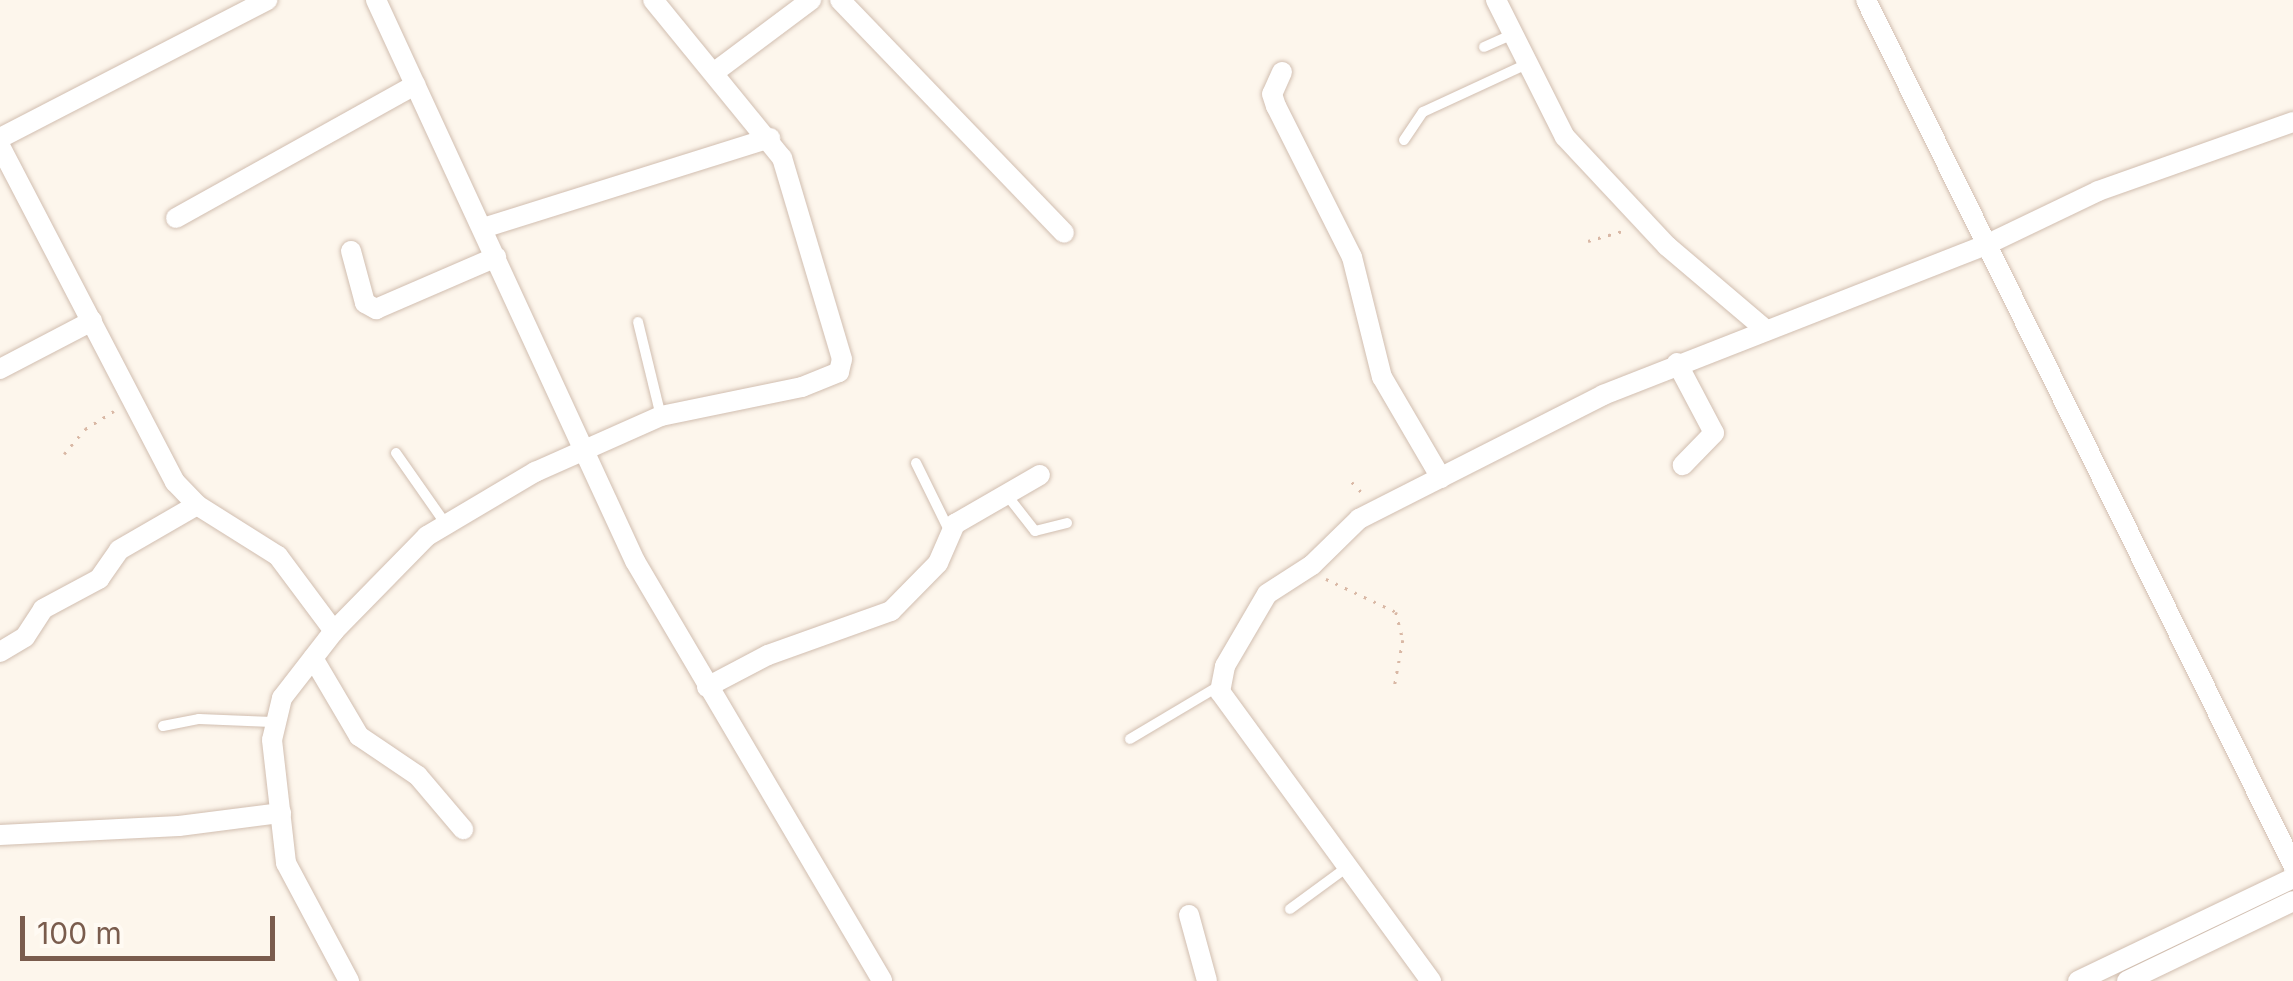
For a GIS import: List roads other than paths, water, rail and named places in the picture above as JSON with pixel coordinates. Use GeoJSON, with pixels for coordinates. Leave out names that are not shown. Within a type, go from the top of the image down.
{"type":"FeatureCollection","features":[{"type":"Feature","properties":{"kind":"street"},"geometry":{"type":"LineString","coordinates":[[0,138],[267,0]]}},
{"type":"Feature","properties":{"kind":"street"},"geometry":{"type":"LineString","coordinates":[[376,0],[635,561],[882,981]]}},
{"type":"Feature","properties":{"kind":"street"},"geometry":{"type":"LineString","coordinates":[[349,981],[286,863],[272,722],[334,631],[444,523],[585,450],[661,416],[802,387],[830,379],[842,365],[789,176],[770,138],[653,0]]}},
{"type":"Feature","properties":{"kind":"street"},"geometry":{"type":"LineString","coordinates":[[716,71],[810,0]]}},
{"type":"Feature","properties":{"kind":"street"},"geometry":{"type":"LineString","coordinates":[[840,0],[1064,233]]}},
{"type":"Feature","properties":{"kind":"street"},"geometry":{"type":"LineString","coordinates":[[1496,0],[1565,137],[1642,220],[1766,329]]}},
{"type":"Feature","properties":{"kind":"street"},"geometry":{"type":"LineString","coordinates":[[1866,0],[2293,865]]}},
{"type":"Feature","properties":{"kind":"street"},"geometry":{"type":"LineString","coordinates":[[1282,72],[1272,94],[1276,106],[1352,257],[1382,376],[1441,478]]}},
{"type":"Feature","properties":{"kind":"street"},"geometry":{"type":"LineString","coordinates":[[176,218],[415,85]]}},
{"type":"Feature","properties":{"kind":"street"},"geometry":{"type":"LineString","coordinates":[[1432,981],[1346,868],[1219,686],[1257,605],[1307,568],[1346,527],[1677,363],[1986,245],[2098,192],[2293,122]]}},
{"type":"Feature","properties":{"kind":"street"},"geometry":{"type":"LineString","coordinates":[[483,228],[770,138]]}},
{"type":"Feature","properties":{"kind":"street"},"geometry":{"type":"LineString","coordinates":[[0,146],[175,482],[197,505],[278,556],[334,631]]}},
{"type":"Feature","properties":{"kind":"street"},"geometry":{"type":"LineString","coordinates":[[351,250],[365,303],[376,309],[496,257]]}},
{"type":"Feature","properties":{"kind":"street"},"geometry":{"type":"LineString","coordinates":[[0,369],[92,321]]}},
{"type":"Feature","properties":{"kind":"street"},"geometry":{"type":"LineString","coordinates":[[1677,363],[1714,433],[1683,465]]}},
{"type":"Feature","properties":{"kind":"street"},"geometry":{"type":"LineString","coordinates":[[707,688],[768,655],[892,611],[938,562],[949,530],[1040,474]]}},
{"type":"Feature","properties":{"kind":"street"},"geometry":{"type":"LineString","coordinates":[[0,652],[22,640],[43,609],[99,579],[119,550],[197,505]]}},
{"type":"Feature","properties":{"kind":"street"},"geometry":{"type":"LineString","coordinates":[[313,658],[359,736],[418,776],[463,830]]}},
{"type":"Feature","properties":{"kind":"street"},"geometry":{"type":"LineString","coordinates":[[0,835],[180,826],[280,813]]}},
{"type":"Feature","properties":{"kind":"street"},"geometry":{"type":"LineString","coordinates":[[2078,981],[2293,878]]}},
{"type":"Feature","properties":{"kind":"street"},"geometry":{"type":"LineString","coordinates":[[2127,981],[2293,901]]}},
{"type":"Feature","properties":{"kind":"street"},"geometry":{"type":"LineString","coordinates":[[1189,914],[1207,981]]}},
{"type":"Feature","properties":{"kind":"lane"},"geometry":{"type":"LineString","coordinates":[[1484,46],[1514,34]]}},
{"type":"Feature","properties":{"kind":"lane"},"geometry":{"type":"LineString","coordinates":[[1404,140],[1423,112],[1528,64]]}},
{"type":"Feature","properties":{"kind":"lane"},"geometry":{"type":"LineString","coordinates":[[638,322],[661,416]]}},
{"type":"Feature","properties":{"kind":"lane"},"geometry":{"type":"LineString","coordinates":[[396,453],[444,523]]}},
{"type":"Feature","properties":{"kind":"lane"},"geometry":{"type":"LineString","coordinates":[[916,462],[949,530]]}},
{"type":"Feature","properties":{"kind":"lane"},"geometry":{"type":"LineString","coordinates":[[1006,494],[1036,531],[1068,523]]}},
{"type":"Feature","properties":{"kind":"lane"},"geometry":{"type":"LineString","coordinates":[[1130,739],[1219,686]]}},
{"type":"Feature","properties":{"kind":"lane"},"geometry":{"type":"LineString","coordinates":[[163,726],[272,722]]}},
{"type":"Feature","properties":{"kind":"lane"},"geometry":{"type":"LineString","coordinates":[[1290,908],[1346,868]]}}]}
